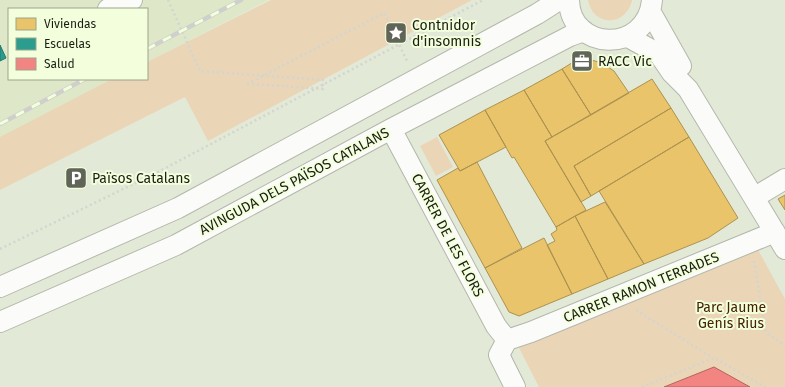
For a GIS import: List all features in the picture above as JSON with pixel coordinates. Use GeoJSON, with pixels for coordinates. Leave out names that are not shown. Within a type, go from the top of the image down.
{"type":"FeatureCollection","features":[{"type":"Feature","properties":{"kind":"street"},"geometry":{"type":"LineString","coordinates":[[111,8],[132,0]]}},
{"type":"Feature","properties":{"kind":"street"},"geometry":{"type":"LineString","coordinates":[[0,287],[178,208],[537,14],[559,0]]}},
{"type":"Feature","properties":{"kind":"street"},"geometry":{"type":"LineString","coordinates":[[569,0],[572,15],[584,31],[594,37],[605,40],[617,40],[628,37],[638,30],[646,22],[652,4]]}},
{"type":"Feature","properties":{"kind":"street"},"geometry":{"type":"LineString","coordinates":[[652,4],[682,69],[688,89]]}},
{"type":"Feature","properties":{"kind":"street","name":"AVINGUDA DELS PAÏSOS CATALANS"},"geometry":{"type":"LineString","coordinates":[[0,322],[176,245],[570,36],[584,31]]}},
{"type":"Feature","properties":{"kind":"street"},"geometry":{"type":"LineString","coordinates":[[628,37],[659,54],[672,73],[688,89],[756,197],[780,240]]}},
{"type":"Feature","properties":{"kind":"street","name":"CARRER DE LES FLORS"},"geometry":{"type":"LineString","coordinates":[[391,130],[496,326],[507,340]]}},
{"type":"Feature","properties":{"kind":"street"},"geometry":{"type":"LineString","coordinates":[[756,197],[785,179]]}},
{"type":"Feature","properties":{"kind":"street","name":"CARRER RAMON TERRADES"},"geometry":{"type":"LineString","coordinates":[[507,340],[780,240]]}},
{"type":"Feature","properties":{"kind":"street"},"geometry":{"type":"LineString","coordinates":[[507,340],[499,355],[513,384]]}},
{"type":"Feature","properties":{"kind":"path"},"geometry":{"type":"LineString","coordinates":[[168,0],[200,71],[323,80],[323,88],[246,84],[384,13],[416,80]]}},
{"type":"Feature","properties":{"kind":"path"},"geometry":{"type":"LineString","coordinates":[[0,249],[158,172],[483,0]]}},
{"type":"Feature","properties":{"kind":"path"},"geometry":{"type":"LineString","coordinates":[[753,260],[766,332],[785,345]]}},
{"type":"Feature","properties":{"kind":"path"},"geometry":{"type":"LineString","coordinates":[[633,308],[714,358],[765,387]]}},
{"type":"Feature","properties":{"kind":"path"},"geometry":{"type":"LineString","coordinates":[[642,387],[714,358]]}},
{"type":"Feature","properties":{"kind":"shaded area"},"geometry":{"type":"Polygon","coordinates":[[[0,0],[268,0],[148,61],[148,8],[8,8],[8,80],[112,80],[0,138],[0,0]]]}},
{"type":"Feature","properties":{"kind":"green space"},"geometry":{"type":"Polygon","coordinates":[[[271,0],[472,0],[208,141],[185,97],[0,190],[0,137],[110,80],[148,80],[148,62],[271,0]]]}},
{"type":"Feature","properties":{"kind":"green space"},"geometry":{"type":"Polygon","coordinates":[[[588,0],[632,1],[628,10],[623,16],[609,20],[602,19],[596,15],[591,9],[588,0]]]}},
{"type":"Feature","properties":{"kind":"green space"},"geometry":{"type":"Polygon","coordinates":[[[437,137],[453,167],[436,176],[420,146],[437,137]]]}},
{"type":"Feature","properties":{"kind":"green space","name":"Parc Jaume Genís Rius"},"geometry":{"type":"Polygon","coordinates":[[[756,246],[785,299],[785,387],[750,387],[714,367],[664,387],[539,387],[517,344],[756,246]]]}},
{"type":"Feature","properties":{"kind":"building: Viviendas"},"geometry":{"type":"Polygon","coordinates":[[[588,59],[602,63],[614,71],[629,93],[591,115],[562,69],[575,61],[588,59]]]}},
{"type":"Feature","properties":{"kind":"building: Viviendas"},"geometry":{"type":"Polygon","coordinates":[[[562,69],[591,115],[552,137],[524,90],[562,69]]]}},
{"type":"Feature","properties":{"kind":"building: Viviendas"},"geometry":{"type":"Polygon","coordinates":[[[652,79],[671,108],[574,166],[591,196],[581,202],[545,141],[652,79]]]}},
{"type":"Feature","properties":{"kind":"building: Viviendas"},"geometry":{"type":"Polygon","coordinates":[[[524,90],[552,137],[545,141],[586,210],[556,227],[514,157],[512,158],[485,110],[524,90]]]}},
{"type":"Feature","properties":{"kind":"building: Viviendas"},"geometry":{"type":"Polygon","coordinates":[[[671,108],[689,137],[591,196],[574,166],[671,108]]]}},
{"type":"Feature","properties":{"kind":"building: Viviendas"},"geometry":{"type":"Polygon","coordinates":[[[485,110],[506,147],[460,171],[439,135],[485,110]]]}},
{"type":"Feature","properties":{"kind":"building: Viviendas"},"geometry":{"type":"Polygon","coordinates":[[[689,137],[738,218],[708,238],[644,264],[599,191],[689,137]]]}},
{"type":"Feature","properties":{"kind":"building: Viviendas"},"geometry":{"type":"Polygon","coordinates":[[[477,162],[522,248],[485,268],[437,180],[458,168],[460,171],[477,162]]]}},
{"type":"Feature","properties":{"kind":"building: Viviendas"},"geometry":{"type":"Polygon","coordinates":[[[785,195],[785,210],[778,199],[785,195]]]}},
{"type":"Feature","properties":{"kind":"building: Viviendas"},"geometry":{"type":"Polygon","coordinates":[[[605,202],[644,264],[608,279],[575,216],[605,202]]]}},
{"type":"Feature","properties":{"kind":"building: Viviendas"},"geometry":{"type":"Polygon","coordinates":[[[575,216],[608,279],[572,294],[547,245],[555,241],[551,234],[557,230],[556,227],[575,216]]]}},
{"type":"Feature","properties":{"kind":"building: Viviendas"},"geometry":{"type":"Polygon","coordinates":[[[544,238],[572,294],[519,316],[509,312],[485,268],[544,238]]]}},
{"type":"Feature","properties":{"kind":"building: Escuelas"},"geometry":{"type":"Polygon","coordinates":[[[0,45],[6,58],[0,61],[0,45]]]}},
{"type":"Feature","properties":{"kind":"building: Salud"},"geometry":{"type":"Polygon","coordinates":[[[714,367],[750,387],[664,387],[714,367]]]}},
{"type":"Feature","properties":{"kind":"railway"},"geometry":{"type":"LineString","coordinates":[[148,48],[241,0]]}},
{"type":"Feature","properties":{"kind":"railway"},"geometry":{"type":"LineString","coordinates":[[0,124],[83,80]]}},
{"type":"Feature","properties":{"kind":"place","name":"Contnidor d'insomnis"},"geometry":{"type":"Point","coordinates":[396,33]}},
{"type":"Feature","properties":{"kind":"place","name":"RACC Vic"},"geometry":{"type":"Point","coordinates":[582,61]}},
{"type":"Feature","properties":{"kind":"place","name":"Països Catalans"},"geometry":{"type":"Point","coordinates":[76,178]}}]}
